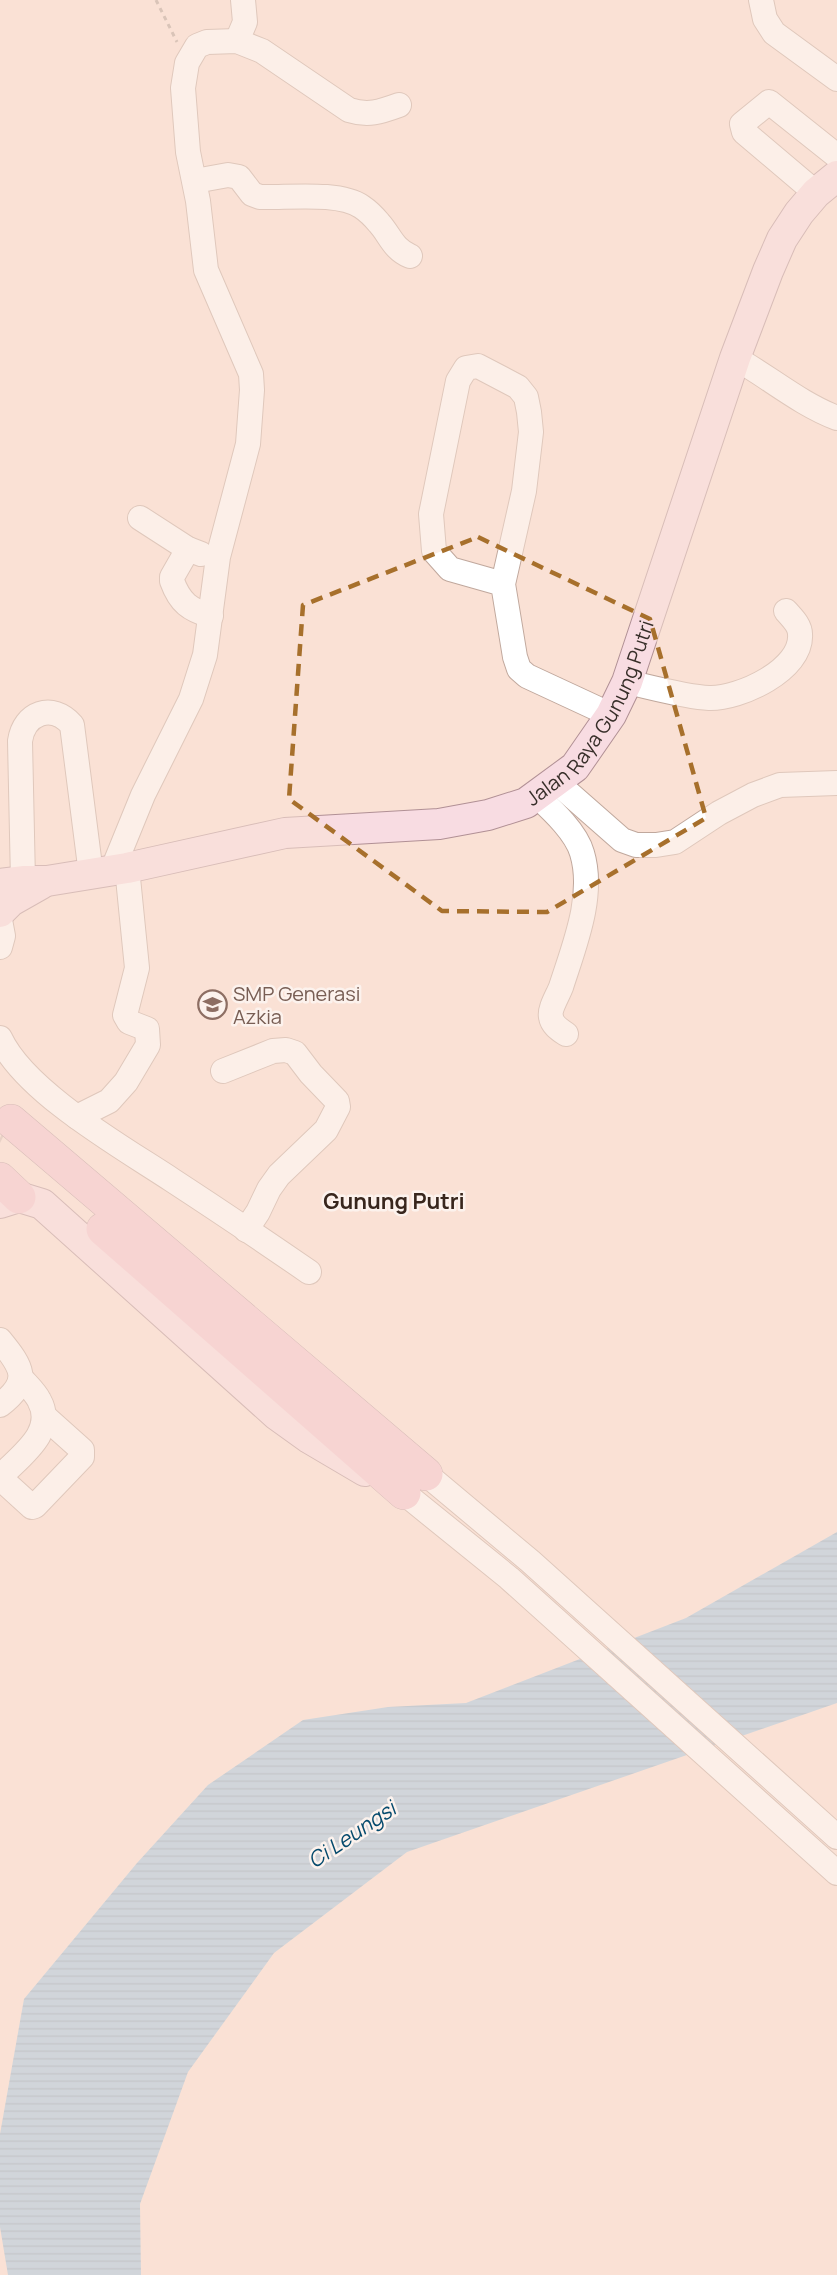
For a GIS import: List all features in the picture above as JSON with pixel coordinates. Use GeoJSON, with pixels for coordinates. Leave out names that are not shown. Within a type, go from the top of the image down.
{"type":"FeatureCollection","features":[{"type":"Feature","properties":{"kind":"highway"},"geometry":{"type":"LineString","coordinates":[[7,1130],[415,1484]]}},
{"type":"Feature","properties":{"kind":"main road","name":"Jalan Raya Gunung Putri"},"geometry":{"type":"LineString","coordinates":[[14,883],[110,871],[285,832],[439,824],[488,815],[526,803],[575,767],[611,715],[627,682],[735,358],[768,271],[783,239],[799,213],[827,184]]}},
{"type":"Feature","properties":{"kind":"main road"},"geometry":{"type":"LineString","coordinates":[[0,912],[11,901],[14,883]]}},
{"type":"Feature","properties":{"kind":"main road"},"geometry":{"type":"LineString","coordinates":[[6,1193],[42,1204],[277,1415],[309,1438],[415,1484]]}},
{"type":"Feature","properties":{"kind":"street"},"geometry":{"type":"LineString","coordinates":[[237,41],[245,22],[243,0]]}},
{"type":"Feature","properties":{"kind":"street"},"geometry":{"type":"LineString","coordinates":[[762,0],[765,19],[774,33],[837,79]]}},
{"type":"Feature","properties":{"kind":"street"},"geometry":{"type":"LineString","coordinates":[[110,871],[143,795],[191,699],[205,655],[218,557],[248,444],[251,374],[206,270],[195,181],[188,152],[183,88],[187,63],[197,46],[207,42],[237,41],[271,57],[349,110],[373,114],[399,105]]}},
{"type":"Feature","properties":{"kind":"street"},"geometry":{"type":"LineString","coordinates":[[827,184],[744,132],[742,124],[769,102],[837,156]]}},
{"type":"Feature","properties":{"kind":"street"},"geometry":{"type":"LineString","coordinates":[[195,181],[228,176],[239,177],[252,194],[260,197],[319,197],[361,206],[381,224],[391,242],[404,254],[410,256]]}},
{"type":"Feature","properties":{"kind":"street"},"geometry":{"type":"LineString","coordinates":[[735,358],[765,375],[794,396],[837,418]]}},
{"type":"Feature","properties":{"kind":"street"},"geometry":{"type":"LineString","coordinates":[[503,584],[450,569],[434,551],[431,514],[458,381],[466,368],[478,366],[518,387],[526,397],[529,412],[531,432],[524,491],[503,584],[519,669],[528,676],[611,715]]}},
{"type":"Feature","properties":{"kind":"street"},"geometry":{"type":"LineString","coordinates":[[140,518],[188,549],[218,557]]}},
{"type":"Feature","properties":{"kind":"street"},"geometry":{"type":"LineString","coordinates":[[188,549],[172,581],[187,606],[211,616]]}},
{"type":"Feature","properties":{"kind":"street"},"geometry":{"type":"LineString","coordinates":[[627,682],[708,698],[728,696],[748,690],[779,672],[795,655],[800,644],[801,633],[786,611]]}},
{"type":"Feature","properties":{"kind":"street"},"geometry":{"type":"LineString","coordinates":[[14,883],[20,741],[25,725],[30,719],[44,713],[58,715],[72,725],[137,968],[125,1015],[129,1022],[147,1029],[148,1044],[126,1082],[109,1101],[76,1117]]}},
{"type":"Feature","properties":{"kind":"street"},"geometry":{"type":"LineString","coordinates":[[547,789],[622,840],[636,844],[656,845],[675,842],[719,813],[753,795],[780,785],[837,783]]}},
{"type":"Feature","properties":{"kind":"street"},"geometry":{"type":"LineString","coordinates":[[547,789],[560,818],[581,850],[587,874],[583,909],[561,988],[550,1014],[551,1020],[566,1034]]}},
{"type":"Feature","properties":{"kind":"street"},"geometry":{"type":"LineString","coordinates":[[0,920],[3,936],[0,947]]}},
{"type":"Feature","properties":{"kind":"street"},"geometry":{"type":"LineString","coordinates":[[0,1038],[5,1050],[23,1072],[76,1117],[309,1272]]}},
{"type":"Feature","properties":{"kind":"street"},"geometry":{"type":"LineString","coordinates":[[223,1071],[273,1051],[295,1053],[337,1101],[338,1107],[326,1130],[279,1175],[246,1230]]}},
{"type":"Feature","properties":{"kind":"street"},"geometry":{"type":"LineString","coordinates":[[0,1340],[18,1366],[21,1378],[39,1400],[44,1416],[42,1432],[0,1478],[32,1507],[82,1457],[82,1450],[44,1416]]}},
{"type":"Feature","properties":{"kind":"street"},"geometry":{"type":"LineString","coordinates":[[0,1405],[19,1388],[21,1378]]}},
{"type":"Feature","properties":{"kind":"street"},"geometry":{"type":"LineString","coordinates":[[415,1484],[530,1561],[837,1837]]}},
{"type":"Feature","properties":{"kind":"street"},"geometry":{"type":"LineString","coordinates":[[415,1484],[509,1578],[837,1873]]}},
{"type":"Feature","properties":{"kind":"path"},"geometry":{"type":"LineString","coordinates":[[156,0],[187,63]]}},
{"type":"Feature","properties":{"kind":"highlighted area"},"geometry":{"type":"Polygon","coordinates":[[[478,537],[650,619],[706,818],[547,912],[442,911],[289,799],[303,605],[478,537]]]}},
{"type":"Feature","properties":{"kind":"water","name":"Ci Leungsi"},"geometry":{"type":"Polygon","coordinates":[[[837,1532],[837,1703],[407,1852],[274,1953],[188,2072],[140,2204],[141,2275],[8,2275],[0,2227],[0,2134],[24,1999],[137,1863],[208,1785],[303,1720],[388,1707],[466,1703],[686,1618],[837,1532]]]}},
{"type":"Feature","properties":{"kind":"place","name":"SMP Generasi Azkia"},"geometry":{"type":"Point","coordinates":[212,1005]}},
{"type":"Feature","properties":{"kind":"district","name":"Gunung Putri"},"geometry":{"type":"Point","coordinates":[394,1201]}}]}
